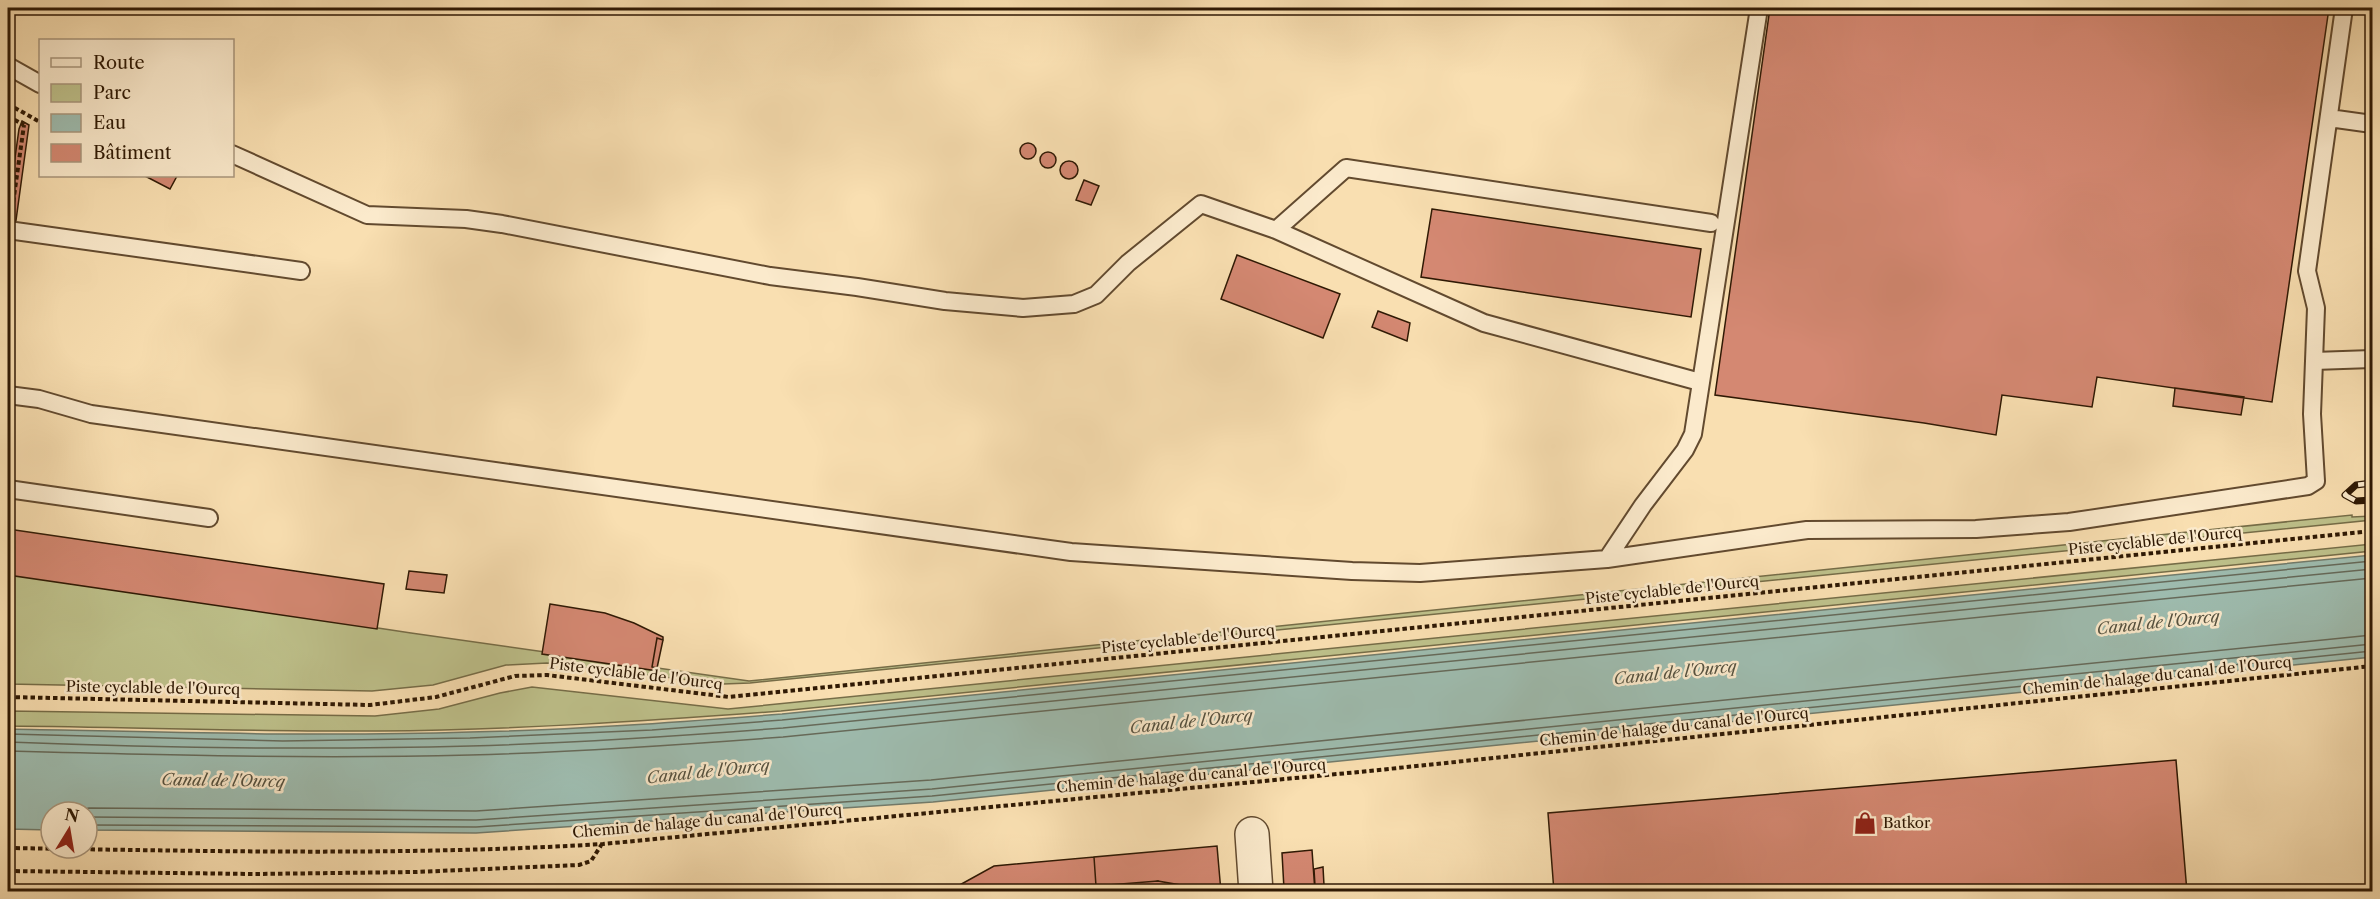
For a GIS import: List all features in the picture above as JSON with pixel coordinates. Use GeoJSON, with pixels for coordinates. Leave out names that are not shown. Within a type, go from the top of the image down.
{"type":"FeatureCollection","features":[{"type":"Feature","properties":{"kind":"street"},"geometry":{"type":"LineString","coordinates":[[1252,834],[1257,891]]}},
{"type":"Feature","properties":{"kind":"lane"},"geometry":{"type":"LineString","coordinates":[[1607,559],[1688,446],[1693,434],[1759,8]]}},
{"type":"Feature","properties":{"kind":"lane"},"geometry":{"type":"LineString","coordinates":[[8,395],[39,399],[103,415],[1071,552],[1352,571],[1420,573],[1607,559],[1807,530],[1976,529],[2069,522],[2308,486],[2316,481],[2312,414],[2316,308],[2307,271],[2344,8]]}},
{"type":"Feature","properties":{"kind":"lane"},"geometry":{"type":"LineString","coordinates":[[8,66],[39,83]]}},
{"type":"Feature","properties":{"kind":"lane"},"geometry":{"type":"LineString","coordinates":[[2329,118],[2373,124]]}},
{"type":"Feature","properties":{"kind":"lane"},"geometry":{"type":"LineString","coordinates":[[234,155],[367,215],[466,219],[770,276],[945,301],[1023,308],[1074,304],[1096,295],[1128,263],[1201,204],[1276,230],[1484,323],[1700,382]]}},
{"type":"Feature","properties":{"kind":"lane"},"geometry":{"type":"LineString","coordinates":[[1276,230],[1346,168],[1711,223]]}},
{"type":"Feature","properties":{"kind":"lane"},"geometry":{"type":"LineString","coordinates":[[8,230],[301,270]]}},
{"type":"Feature","properties":{"kind":"lane"},"geometry":{"type":"LineString","coordinates":[[2314,361],[2373,359]]}},
{"type":"Feature","properties":{"kind":"lane"},"geometry":{"type":"LineString","coordinates":[[8,489],[209,518]]}},
{"type":"Feature","properties":{"kind":"path"},"geometry":{"type":"LineString","coordinates":[[8,104],[39,121]]}},
{"type":"Feature","properties":{"kind":"path"},"geometry":{"type":"LineString","coordinates":[[8,116],[24,125],[8,239]]}},
{"type":"Feature","properties":{"kind":"path","name":"Piste cyclable de l'Ourcq"},"geometry":{"type":"LineString","coordinates":[[8,697],[370,705],[436,697],[515,676],[547,675],[729,697],[2373,531]]}},
{"type":"Feature","properties":{"kind":"path","name":"Chemin de halage du canal de l'Ourcq"},"geometry":{"type":"LineString","coordinates":[[8,848],[404,852],[499,850],[603,844],[1369,771],[2373,666]]}},
{"type":"Feature","properties":{"kind":"path"},"geometry":{"type":"LineString","coordinates":[[8,871],[267,874],[579,866],[591,861],[603,844]]}},
{"type":"Feature","properties":{"kind":"green space"},"geometry":{"type":"Polygon","coordinates":[[[2352,515],[2352,517],[2372,516],[2372,520],[750,683],[723,684],[547,663],[506,665],[433,685],[372,691],[8,684],[8,572],[749,681],[2352,515]]]}},
{"type":"Feature","properties":{"kind":"green space"},"geometry":{"type":"Polygon","coordinates":[[[2372,544],[2372,551],[781,711],[480,729],[379,731],[8,726],[8,711],[375,716],[439,709],[532,687],[728,709],[2372,544]]]}},
{"type":"Feature","properties":{"kind":"water","name":"Canal de l'Ourcq"},"geometry":{"type":"Polygon","coordinates":[[[2372,555],[2372,657],[933,802],[476,833],[99,830],[99,800],[39,800],[39,830],[8,829],[8,729],[239,734],[412,733],[626,725],[782,714],[2372,555]]]}},
{"type":"Feature","properties":{"kind":"building"},"geometry":{"type":"Polygon","coordinates":[[[1770,8],[2329,8],[2272,402],[2097,377],[2092,407],[2002,395],[1996,435],[1715,395],[1770,8]]]}},
{"type":"Feature","properties":{"kind":"building"},"geometry":{"type":"Polygon","coordinates":[[[22,121],[29,125],[8,279],[8,208],[22,121]]]}},
{"type":"Feature","properties":{"kind":"building"},"geometry":{"type":"Polygon","coordinates":[[[1025,143],[1031,143],[1036,151],[1034,157],[1025,159],[1020,154],[1020,148],[1025,143]]]}},
{"type":"Feature","properties":{"kind":"building"},"geometry":{"type":"Polygon","coordinates":[[[1045,152],[1051,152],[1056,160],[1054,166],[1045,168],[1040,163],[1040,157],[1045,152]]]}},
{"type":"Feature","properties":{"kind":"building"},"geometry":{"type":"Polygon","coordinates":[[[1069,161],[1075,164],[1078,170],[1075,176],[1069,179],[1063,176],[1060,170],[1063,164],[1069,161]]]}},
{"type":"Feature","properties":{"kind":"building"},"geometry":{"type":"Polygon","coordinates":[[[147,177],[176,177],[170,189],[147,177]]]}},
{"type":"Feature","properties":{"kind":"building"},"geometry":{"type":"Polygon","coordinates":[[[1084,180],[1099,186],[1091,205],[1076,200],[1084,180]]]}},
{"type":"Feature","properties":{"kind":"building"},"geometry":{"type":"Polygon","coordinates":[[[1432,209],[1701,249],[1691,317],[1421,277],[1432,209]]]}},
{"type":"Feature","properties":{"kind":"building"},"geometry":{"type":"Polygon","coordinates":[[[1237,255],[1340,294],[1323,338],[1221,299],[1237,255]]]}},
{"type":"Feature","properties":{"kind":"building"},"geometry":{"type":"Polygon","coordinates":[[[1378,311],[1410,323],[1407,341],[1372,327],[1378,311]]]}},
{"type":"Feature","properties":{"kind":"building"},"geometry":{"type":"Polygon","coordinates":[[[2175,388],[2244,397],[2241,415],[2173,406],[2175,388]]]}},
{"type":"Feature","properties":{"kind":"building"},"geometry":{"type":"Polygon","coordinates":[[[8,529],[384,584],[377,629],[8,575],[8,529]]]}},
{"type":"Feature","properties":{"kind":"building"},"geometry":{"type":"Polygon","coordinates":[[[409,571],[447,575],[444,593],[406,589],[409,571]]]}},
{"type":"Feature","properties":{"kind":"building"},"geometry":{"type":"Polygon","coordinates":[[[550,604],[605,613],[634,623],[663,637],[663,640],[657,638],[652,667],[657,668],[658,671],[542,654],[550,604]]]}},
{"type":"Feature","properties":{"kind":"building"},"geometry":{"type":"Polygon","coordinates":[[[657,638],[663,640],[657,668],[652,667],[657,638]]]}},
{"type":"Feature","properties":{"kind":"building","name":"Batkor"},"geometry":{"type":"Polygon","coordinates":[[[2176,760],[2187,892],[1554,892],[1548,813],[2176,760]]]}},
{"type":"Feature","properties":{"kind":"building"},"geometry":{"type":"Polygon","coordinates":[[[1217,846],[1221,892],[1158,881],[1096,886],[1094,857],[1217,846]]]}},
{"type":"Feature","properties":{"kind":"building"},"geometry":{"type":"Polygon","coordinates":[[[1312,850],[1315,892],[1284,889],[1282,853],[1312,850]]]}},
{"type":"Feature","properties":{"kind":"building"},"geometry":{"type":"Polygon","coordinates":[[[1094,857],[1096,886],[1158,881],[1215,892],[947,892],[994,866],[1094,857]]]}},
{"type":"Feature","properties":{"kind":"building"},"geometry":{"type":"Polygon","coordinates":[[[1323,867],[1324,885],[1315,886],[1314,869],[1323,867]]]}},
{"type":"Feature","properties":{"kind":"railway"},"geometry":{"type":"LineString","coordinates":[[2372,483],[2356,485],[2345,495],[2356,501],[2372,500]]}},
{"type":"Feature","properties":{"kind":"place","name":"Batkor"},"geometry":{"type":"Point","coordinates":[1865,823]}}]}
